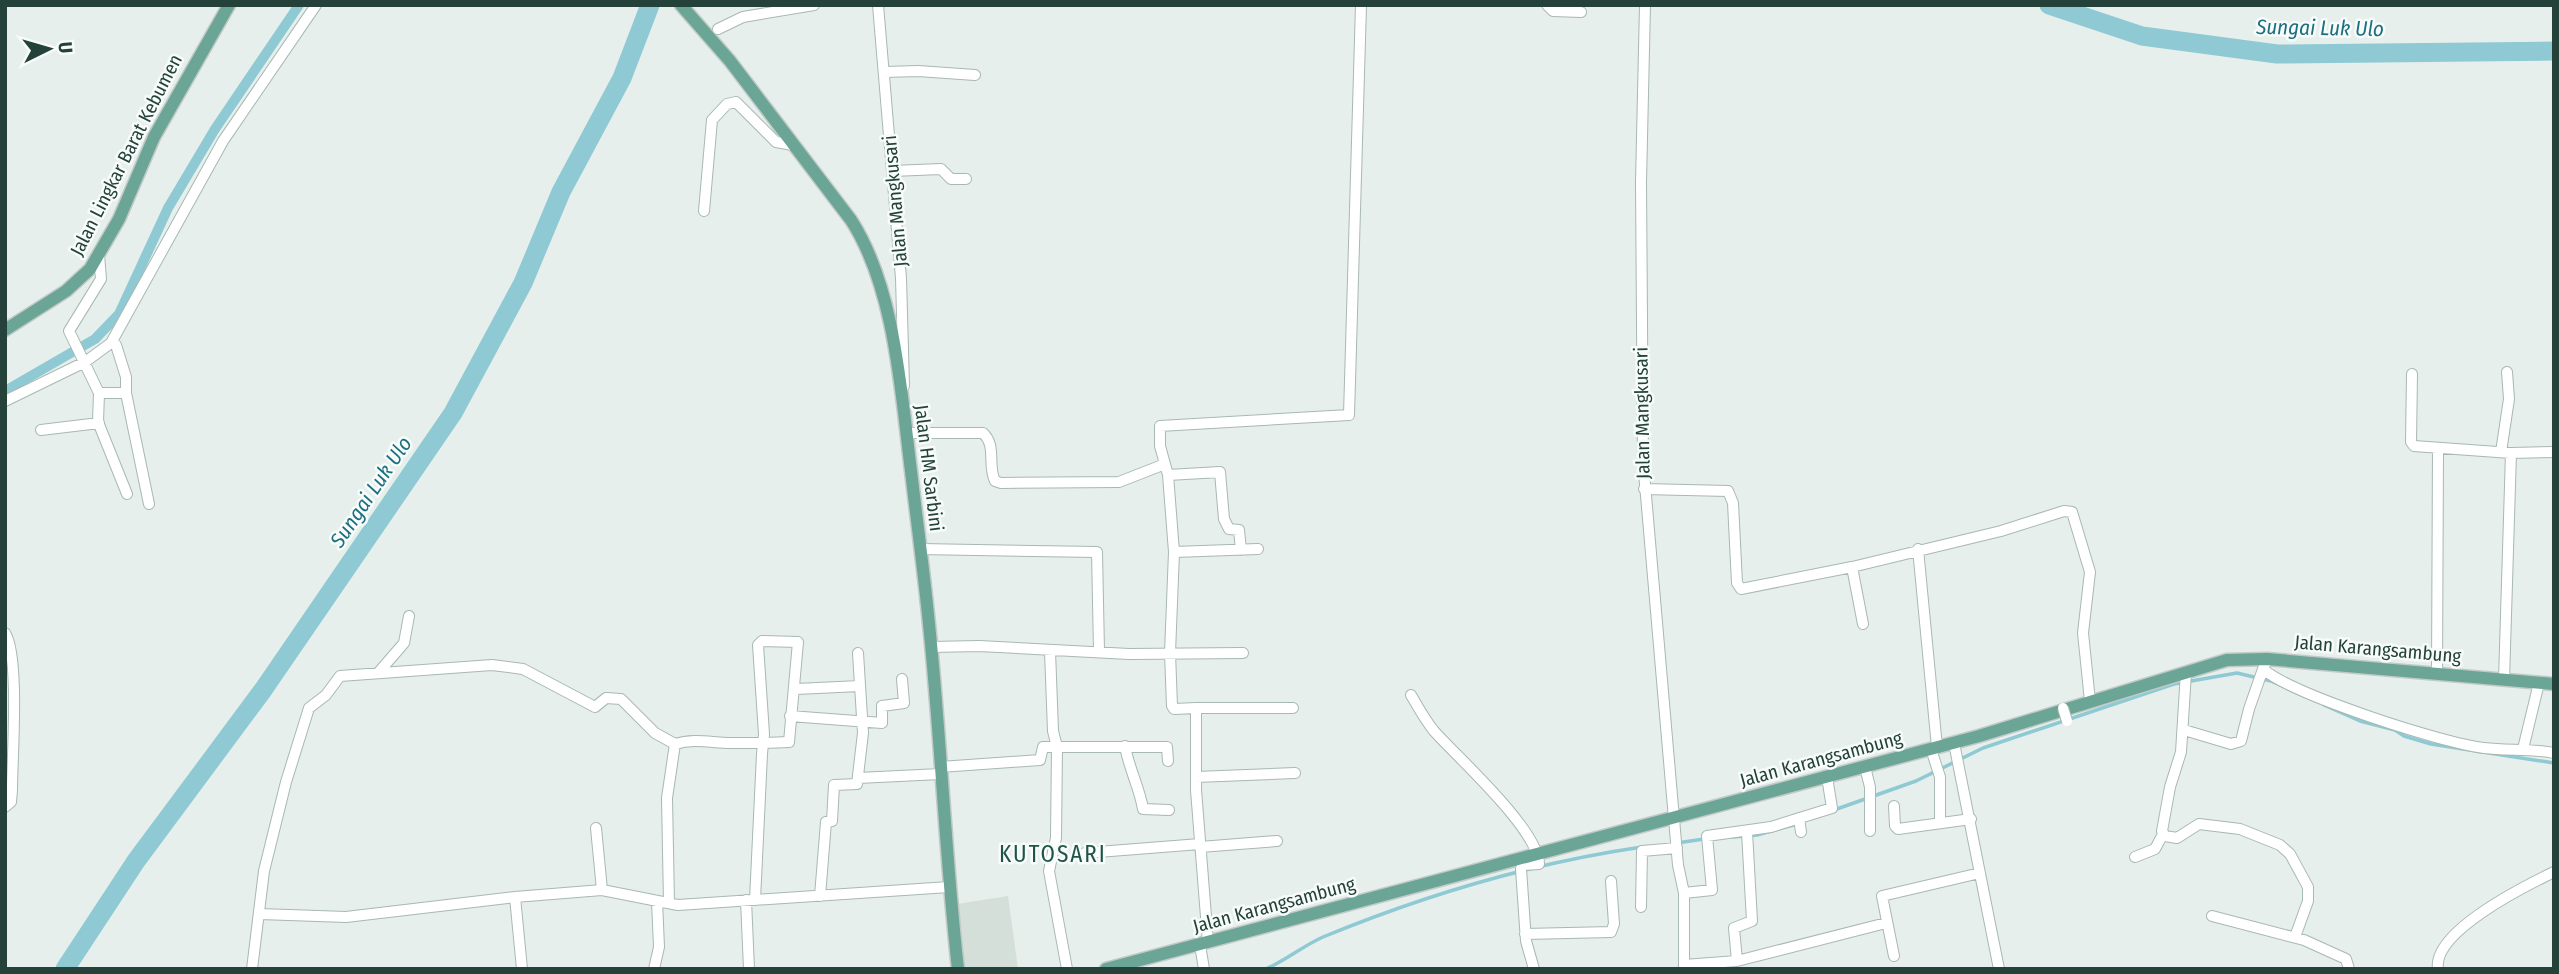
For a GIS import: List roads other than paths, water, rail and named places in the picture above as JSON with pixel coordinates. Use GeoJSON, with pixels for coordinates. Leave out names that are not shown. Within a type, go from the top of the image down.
{"type":"FeatureCollection","features":[{"type":"Feature","properties":{"kind":"main road","name":"Jalan Lingkar Barat Kebumen"},"geometry":{"type":"LineString","coordinates":[[5,330],[66,291],[90,269],[119,219],[154,137],[229,5]]}},
{"type":"Feature","properties":{"kind":"main road","name":"Jalan HM Sarbini"},"geometry":{"type":"LineString","coordinates":[[681,5],[703,29],[851,220],[873,262],[887,311],[920,549],[931,647],[949,887],[958,969]]}},
{"type":"Feature","properties":{"kind":"main road","name":"Jalan Karangsambung"},"geometry":{"type":"LineString","coordinates":[[1106,969],[1538,856],[1934,748],[1956,749],[2064,713],[2090,701],[2227,660],[2262,671],[2437,674],[2554,684]]}},
{"type":"Feature","properties":{"kind":"street"},"geometry":{"type":"LineString","coordinates":[[5,401],[111,343],[223,141],[316,5]]}},
{"type":"Feature","properties":{"kind":"street"},"geometry":{"type":"LineString","coordinates":[[718,29],[743,17],[814,5]]}},
{"type":"Feature","properties":{"kind":"street","name":"Jalan Mangkusari"},"geometry":{"type":"LineString","coordinates":[[878,5],[905,354],[905,381],[900,396]]}},
{"type":"Feature","properties":{"kind":"street"},"geometry":{"type":"LineString","coordinates":[[1293,708],[1172,708],[1170,653],[1174,552],[1168,475],[1158,429],[1162,425],[1349,415],[1360,5]]}},
{"type":"Feature","properties":{"kind":"street"},"geometry":{"type":"LineString","coordinates":[[1547,5],[1553,11],[1581,12]]}},
{"type":"Feature","properties":{"kind":"street","name":"Jalan Mangkusari"},"geometry":{"type":"LineString","coordinates":[[1645,5],[1640,328],[1644,489],[1676,844],[1684,893],[1684,967]]}},
{"type":"Feature","properties":{"kind":"street"},"geometry":{"type":"LineString","coordinates":[[884,72],[918,71],[975,75]]}},
{"type":"Feature","properties":{"kind":"street"},"geometry":{"type":"LineString","coordinates":[[704,211],[712,120],[727,104],[736,102],[776,142],[793,145]]}},
{"type":"Feature","properties":{"kind":"street"},"geometry":{"type":"LineString","coordinates":[[892,171],[941,169],[951,179],[966,179]]}},
{"type":"Feature","properties":{"kind":"street"},"geometry":{"type":"LineString","coordinates":[[99,255],[101,279],[69,327],[99,393],[99,423],[127,495]]}},
{"type":"Feature","properties":{"kind":"street"},"geometry":{"type":"LineString","coordinates":[[111,343],[116,345],[123,367],[149,504]]}},
{"type":"Feature","properties":{"kind":"street"},"geometry":{"type":"LineString","coordinates":[[2504,680],[2509,399],[2507,372]]}},
{"type":"Feature","properties":{"kind":"street"},"geometry":{"type":"LineString","coordinates":[[2412,374],[2411,442],[2414,446],[2506,453],[2554,452]]}},
{"type":"Feature","properties":{"kind":"street"},"geometry":{"type":"LineString","coordinates":[[99,393],[126,393]]}},
{"type":"Feature","properties":{"kind":"street"},"geometry":{"type":"LineString","coordinates":[[41,430],[99,423]]}},
{"type":"Feature","properties":{"kind":"street"},"geometry":{"type":"LineString","coordinates":[[906,433],[983,433],[990,443],[995,481],[1001,483],[1119,482],[1165,464]]}},
{"type":"Feature","properties":{"kind":"street"},"geometry":{"type":"LineString","coordinates":[[2437,674],[2438,448]]}},
{"type":"Feature","properties":{"kind":"street"},"geometry":{"type":"LineString","coordinates":[[1168,475],[1220,472],[1224,519],[1229,529],[1239,530],[1241,550]]}},
{"type":"Feature","properties":{"kind":"street"},"geometry":{"type":"LineString","coordinates":[[1644,489],[1728,491],[1733,503],[1737,583],[1741,589],[1852,567],[2001,531],[2064,511],[2072,512],[2090,572],[2082,633],[2090,701]]}},
{"type":"Feature","properties":{"kind":"street"},"geometry":{"type":"LineString","coordinates":[[920,549],[1097,552],[1099,651]]}},
{"type":"Feature","properties":{"kind":"street"},"geometry":{"type":"LineString","coordinates":[[1174,552],[1258,549]]}},
{"type":"Feature","properties":{"kind":"street"},"geometry":{"type":"LineString","coordinates":[[1918,549],[1934,748],[1940,777],[1940,822]]}},
{"type":"Feature","properties":{"kind":"street"},"geometry":{"type":"LineString","coordinates":[[1852,567],[1863,624]]}},
{"type":"Feature","properties":{"kind":"street"},"geometry":{"type":"LineString","coordinates":[[378,673],[404,643],[409,616]]}},
{"type":"Feature","properties":{"kind":"street"},"geometry":{"type":"LineString","coordinates":[[5,807],[11,802],[8,753],[12,685],[6,630]]}},
{"type":"Feature","properties":{"kind":"street"},"geometry":{"type":"LineString","coordinates":[[749,969],[751,900],[764,743],[759,642],[798,642],[796,689]]}},
{"type":"Feature","properties":{"kind":"street"},"geometry":{"type":"LineString","coordinates":[[931,647],[971,645],[1050,651],[1243,653]]}},
{"type":"Feature","properties":{"kind":"street"},"geometry":{"type":"LineString","coordinates":[[1050,651],[1053,731],[1057,747],[1056,838],[1049,872],[1067,969]]}},
{"type":"Feature","properties":{"kind":"street"},"geometry":{"type":"LineString","coordinates":[[820,895],[823,840],[826,822],[832,821],[834,785],[857,784],[858,778],[862,720],[858,653]]}},
{"type":"Feature","properties":{"kind":"street"},"geometry":{"type":"LineString","coordinates":[[252,969],[272,834],[309,708],[326,695],[340,676],[492,665],[517,667],[595,708],[606,698],[621,699],[655,733],[675,744],[702,741],[789,743],[792,689],[860,686]]}},
{"type":"Feature","properties":{"kind":"street"},"geometry":{"type":"LineString","coordinates":[[2184,730],[2224,743],[2238,743],[2244,736],[2262,671],[2274,679],[2317,697],[2427,734],[2483,748],[2554,753]]}},
{"type":"Feature","properties":{"kind":"street"},"geometry":{"type":"LineString","coordinates":[[2135,857],[2147,855],[2155,849],[2164,834],[2163,821],[2184,730],[2186,673]]}},
{"type":"Feature","properties":{"kind":"street"},"geometry":{"type":"LineString","coordinates":[[790,716],[881,723],[882,706],[904,704],[902,678]]}},
{"type":"Feature","properties":{"kind":"street"},"geometry":{"type":"LineString","coordinates":[[2523,749],[2539,683]]}},
{"type":"Feature","properties":{"kind":"street"},"geometry":{"type":"LineString","coordinates":[[1410,695],[1432,728],[1527,833],[1538,856],[1539,864],[1523,865],[1521,874],[1525,934],[1534,969]]}},
{"type":"Feature","properties":{"kind":"street"},"geometry":{"type":"LineString","coordinates":[[1196,708],[1196,777],[1204,969]]}},
{"type":"Feature","properties":{"kind":"street"},"geometry":{"type":"LineString","coordinates":[[669,903],[667,798],[675,744]]}},
{"type":"Feature","properties":{"kind":"street"},"geometry":{"type":"LineString","coordinates":[[1125,746],[1130,771],[1139,787],[1143,809],[1169,810]]}},
{"type":"Feature","properties":{"kind":"street"},"geometry":{"type":"LineString","coordinates":[[858,778],[1040,761],[1043,747],[1167,747],[1168,761]]}},
{"type":"Feature","properties":{"kind":"street"},"geometry":{"type":"LineString","coordinates":[[1956,749],[1999,969]]}},
{"type":"Feature","properties":{"kind":"street"},"geometry":{"type":"LineString","coordinates":[[1865,767],[1870,787],[1870,831]]}},
{"type":"Feature","properties":{"kind":"street"},"geometry":{"type":"LineString","coordinates":[[1196,777],[1295,772]]}},
{"type":"Feature","properties":{"kind":"street"},"geometry":{"type":"LineString","coordinates":[[1684,893],[1713,890],[1707,835],[1799,824],[1833,807],[1827,777]]}},
{"type":"Feature","properties":{"kind":"street"},"geometry":{"type":"LineString","coordinates":[[1894,806],[1896,829],[1971,819]]}},
{"type":"Feature","properties":{"kind":"street"},"geometry":{"type":"LineString","coordinates":[[2164,834],[2177,838],[2199,824],[2240,829],[2280,845],[2290,854],[2308,887],[2308,901],[2295,937]]}},
{"type":"Feature","properties":{"kind":"street"},"geometry":{"type":"LineString","coordinates":[[596,828],[602,890]]}},
{"type":"Feature","properties":{"kind":"street"},"geometry":{"type":"LineString","coordinates":[[1737,961],[1734,928],[1752,921],[1748,832]]}},
{"type":"Feature","properties":{"kind":"street"},"geometry":{"type":"LineString","coordinates":[[1085,853],[1277,841]]}},
{"type":"Feature","properties":{"kind":"street"},"geometry":{"type":"LineString","coordinates":[[1641,907],[1643,851],[1676,844]]}},
{"type":"Feature","properties":{"kind":"street"},"geometry":{"type":"LineString","coordinates":[[2438,969],[2438,956],[2442,948],[2463,927],[2491,907],[2554,872]]}},
{"type":"Feature","properties":{"kind":"street"},"geometry":{"type":"LineString","coordinates":[[1894,956],[1880,899],[1884,895],[1980,873]]}},
{"type":"Feature","properties":{"kind":"street"},"geometry":{"type":"LineString","coordinates":[[1525,934],[1611,932],[1614,916],[1611,881]]}},
{"type":"Feature","properties":{"kind":"street"},"geometry":{"type":"LineString","coordinates":[[260,914],[346,916],[602,890],[669,903],[949,887]]}},
{"type":"Feature","properties":{"kind":"street"},"geometry":{"type":"LineString","coordinates":[[515,897],[522,969]]}},
{"type":"Feature","properties":{"kind":"street"},"geometry":{"type":"LineString","coordinates":[[654,969],[659,947],[657,901]]}},
{"type":"Feature","properties":{"kind":"street"},"geometry":{"type":"LineString","coordinates":[[2212,916],[2295,937],[2346,959],[2349,969]]}},
{"type":"Feature","properties":{"kind":"street"},"geometry":{"type":"LineString","coordinates":[[1684,967],[1737,961],[1886,923]]}},
{"type":"Feature","properties":{"kind":"waterway"},"geometry":{"type":"LineString","coordinates":[[5,391],[95,339],[119,314],[168,208],[215,129],[299,5]]}},
{"type":"Feature","properties":{"kind":"waterway","name":"Sungai Luk Ulo"},"geometry":{"type":"LineString","coordinates":[[65,969],[136,861],[263,690],[453,413],[523,283],[561,192],[622,78],[650,5]]}},
{"type":"Feature","properties":{"kind":"waterway","name":"Sungai Luk Ulo"},"geometry":{"type":"LineString","coordinates":[[2049,5],[2142,36],[2277,54],[2554,51]]}},
{"type":"Feature","properties":{"kind":"waterway"},"geometry":{"type":"LineString","coordinates":[[1834,810],[1916,781],[1983,748],[2174,684],[2237,673],[2271,681],[2311,699]]}},
{"type":"Feature","properties":{"kind":"waterway"},"geometry":{"type":"LineString","coordinates":[[2324,705],[2360,721],[2395,730],[2404,736],[2431,744],[2554,763]]}},
{"type":"Feature","properties":{"kind":"waterway"},"geometry":{"type":"LineString","coordinates":[[1733,837],[1757,835],[1797,824]]}},
{"type":"Feature","properties":{"kind":"waterway"},"geometry":{"type":"LineString","coordinates":[[1677,843],[1704,839]]}},
{"type":"Feature","properties":{"kind":"waterway"},"geometry":{"type":"LineString","coordinates":[[1266,969],[1323,937],[1440,894],[1520,871],[1642,847]]}},
{"type":"Feature","properties":{"kind":"district","name":"KUTOSARI"},"geometry":{"type":"Point","coordinates":[1053,854]}}]}
